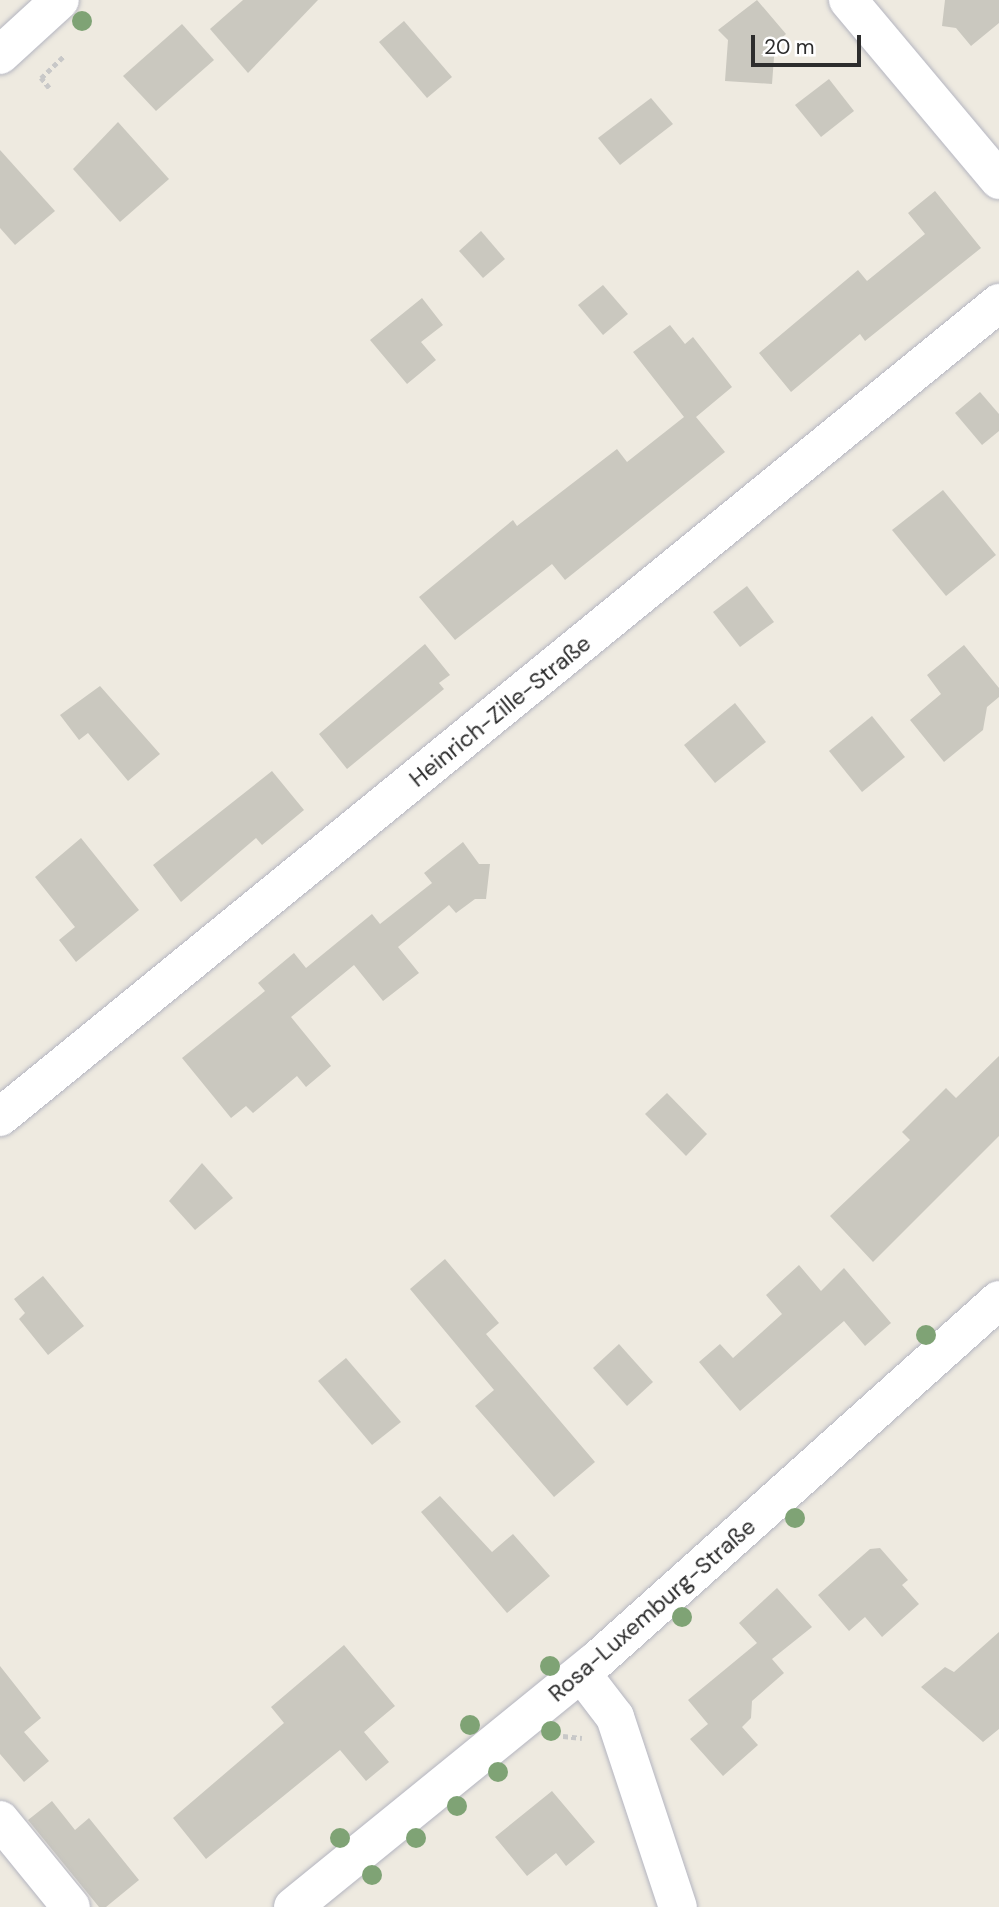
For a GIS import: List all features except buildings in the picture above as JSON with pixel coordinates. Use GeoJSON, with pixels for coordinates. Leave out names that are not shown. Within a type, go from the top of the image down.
{"type":"FeatureCollection","features":[{"type":"Feature","properties":{"kind":"street"},"geometry":{"type":"LineString","coordinates":[[0,55],[60,0]]}},
{"type":"Feature","properties":{"kind":"street"},"geometry":{"type":"LineString","coordinates":[[848,0],[999,180]]}},
{"type":"Feature","properties":{"kind":"street","name":"Heinrich-Zille-Straße"},"geometry":{"type":"LineString","coordinates":[[0,1117],[999,303]]}},
{"type":"Feature","properties":{"kind":"street","name":"Rosa-Luxemburg-Straße"},"geometry":{"type":"LineString","coordinates":[[293,1907],[582,1674],[999,1300]]}},
{"type":"Feature","properties":{"kind":"street"},"geometry":{"type":"LineString","coordinates":[[582,1674],[615,1717],[678,1907]]}},
{"type":"Feature","properties":{"kind":"street"},"geometry":{"type":"LineString","coordinates":[[0,1820],[71,1907]]}},
{"type":"Feature","properties":{"kind":"path"},"geometry":{"type":"LineString","coordinates":[[48,88],[41,78],[65,55]]}}]}
